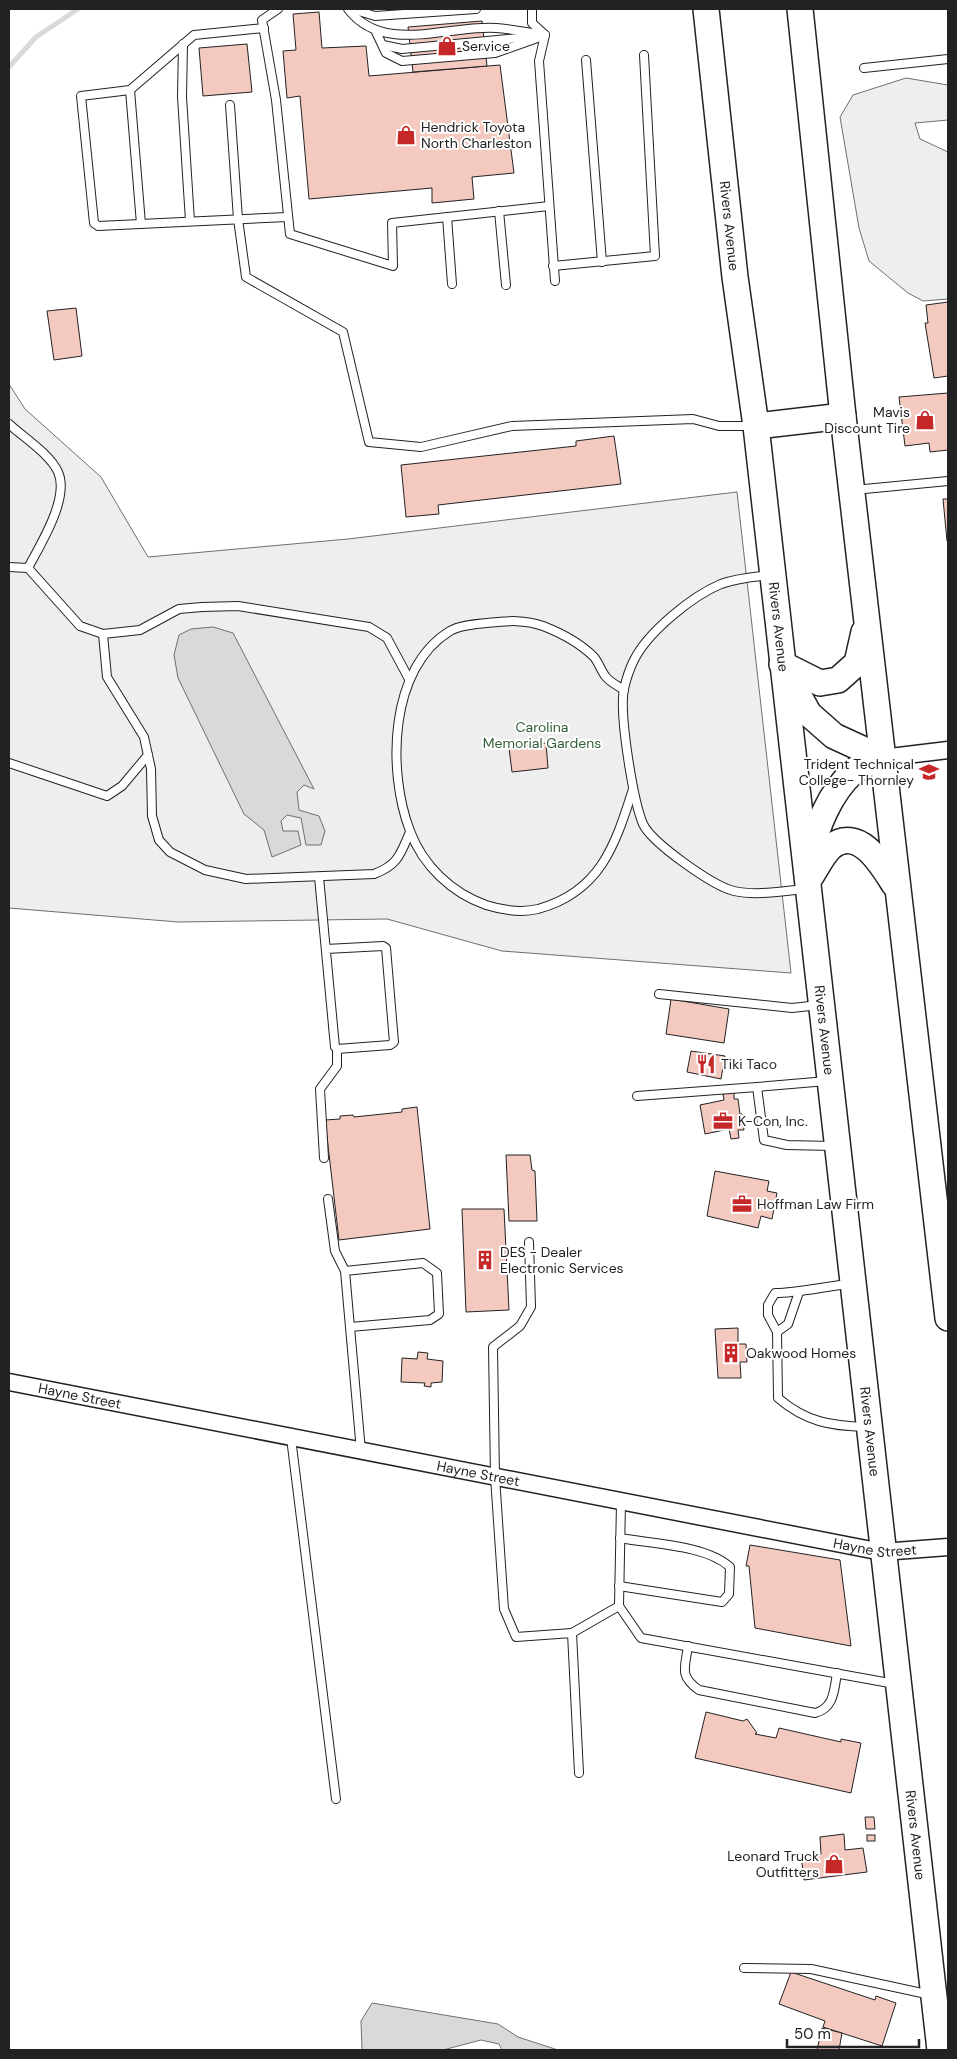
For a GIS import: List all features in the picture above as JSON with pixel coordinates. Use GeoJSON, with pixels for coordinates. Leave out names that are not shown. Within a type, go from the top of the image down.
{"type":"FeatureCollection","features":[{"type":"Feature","properties":{"kind":"main road","name":"Rivers Avenue"},"geometry":{"type":"LineString","coordinates":[[706,9],[735,277],[756,426],[836,1146],[940,2050]]}},
{"type":"Feature","properties":{"kind":"main road"},"geometry":{"type":"LineString","coordinates":[[800,9],[843,416],[948,1318]]}},
{"type":"Feature","properties":{"kind":"main road"},"geometry":{"type":"LineString","coordinates":[[756,426],[843,416]]}},
{"type":"Feature","properties":{"kind":"main road"},"geometry":{"type":"LineString","coordinates":[[782,664],[820,683],[838,680],[857,663],[867,618]]}},
{"type":"Feature","properties":{"kind":"main road"},"geometry":{"type":"LineString","coordinates":[[782,664],[808,714],[834,736],[882,758]]}},
{"type":"Feature","properties":{"kind":"main road"},"geometry":{"type":"LineString","coordinates":[[807,880],[819,822],[836,793],[854,771],[882,758]]}},
{"type":"Feature","properties":{"kind":"main road"},"geometry":{"type":"LineString","coordinates":[[807,880],[829,849],[837,843],[849,842],[862,845],[873,852],[898,891]]}},
{"type":"Feature","properties":{"kind":"street"},"geometry":{"type":"LineString","coordinates":[[882,758],[948,750]]}},
{"type":"Feature","properties":{"kind":"street","name":"Hayne Street"},"geometry":{"type":"LineString","coordinates":[[9,1382],[882,1552],[948,1547]]}},
{"type":"Feature","properties":{"kind":"lane"},"geometry":{"type":"LineString","coordinates":[[278,9],[262,20],[276,100],[290,234],[393,266],[392,223],[549,206]]}},
{"type":"Feature","properties":{"kind":"lane"},"geometry":{"type":"LineString","coordinates":[[348,9],[356,20],[376,32],[399,35],[495,28],[545,35]]}},
{"type":"Feature","properties":{"kind":"lane"},"geometry":{"type":"LineString","coordinates":[[352,9],[375,16],[380,12],[476,9]]}},
{"type":"Feature","properties":{"kind":"lane"},"geometry":{"type":"LineString","coordinates":[[532,9],[532,23],[545,35]]}},
{"type":"Feature","properties":{"kind":"lane"},"geometry":{"type":"LineString","coordinates":[[264,28],[194,35],[130,90],[81,96],[94,222],[98,226],[288,217]]}},
{"type":"Feature","properties":{"kind":"lane"},"geometry":{"type":"LineString","coordinates":[[376,32],[386,52],[402,61],[495,53],[545,35]]}},
{"type":"Feature","properties":{"kind":"lane"},"geometry":{"type":"LineString","coordinates":[[545,35],[539,61],[554,281]]}},
{"type":"Feature","properties":{"kind":"lane"},"geometry":{"type":"LineString","coordinates":[[183,44],[182,97],[190,222]]}},
{"type":"Feature","properties":{"kind":"lane"},"geometry":{"type":"LineString","coordinates":[[553,266],[655,256],[644,55]]}},
{"type":"Feature","properties":{"kind":"lane"},"geometry":{"type":"LineString","coordinates":[[864,68],[948,59]]}},
{"type":"Feature","properties":{"kind":"lane"},"geometry":{"type":"LineString","coordinates":[[586,60],[602,262]]}},
{"type":"Feature","properties":{"kind":"lane"},"geometry":{"type":"LineString","coordinates":[[130,90],[141,224]]}},
{"type":"Feature","properties":{"kind":"lane"},"geometry":{"type":"LineString","coordinates":[[230,105],[238,219],[246,277],[343,332],[370,442],[421,447],[512,426],[693,419],[719,426],[756,426]]}},
{"type":"Feature","properties":{"kind":"lane"},"geometry":{"type":"LineString","coordinates":[[499,211],[506,285]]}},
{"type":"Feature","properties":{"kind":"lane"},"geometry":{"type":"LineString","coordinates":[[447,217],[452,284]]}},
{"type":"Feature","properties":{"kind":"lane"},"geometry":{"type":"LineString","coordinates":[[9,424],[40,450],[58,472],[61,491],[54,517],[28,568]]}},
{"type":"Feature","properties":{"kind":"lane"},"geometry":{"type":"LineString","coordinates":[[852,490],[948,481]]}},
{"type":"Feature","properties":{"kind":"lane"},"geometry":{"type":"LineString","coordinates":[[9,567],[28,568],[80,626],[102,634],[140,630],[179,609],[238,606],[370,627],[387,638],[409,679]]}},
{"type":"Feature","properties":{"kind":"lane"},"geometry":{"type":"LineString","coordinates":[[772,575],[747,577],[720,584],[677,612],[646,640],[634,661],[624,690],[633,789],[644,825],[652,836],[701,875],[718,885],[734,891],[761,892],[807,880]]}},
{"type":"Feature","properties":{"kind":"lane"},"geometry":{"type":"LineString","coordinates":[[624,690],[606,678],[595,659],[580,645],[541,625],[520,620],[470,625],[451,630],[431,649],[409,679],[400,715],[397,769],[402,801],[410,832],[426,861],[437,874],[467,898],[500,910],[530,911],[556,904],[576,892],[595,877],[616,837],[633,789]]}},
{"type":"Feature","properties":{"kind":"lane"},"geometry":{"type":"LineString","coordinates":[[102,634],[107,677],[144,737],[151,769],[152,816],[159,840],[170,852],[206,870],[246,879],[374,874],[390,868],[400,854],[410,832]]}},
{"type":"Feature","properties":{"kind":"lane"},"geometry":{"type":"LineString","coordinates":[[9,763],[107,796],[122,786],[148,755]]}},
{"type":"Feature","properties":{"kind":"lane"},"geometry":{"type":"LineString","coordinates":[[319,877],[337,1049],[337,1066],[320,1089],[324,1158]]}},
{"type":"Feature","properties":{"kind":"lane"},"geometry":{"type":"LineString","coordinates":[[326,949],[383,946],[386,948],[394,1042],[390,1045],[337,1049]]}},
{"type":"Feature","properties":{"kind":"lane"},"geometry":{"type":"LineString","coordinates":[[659,994],[792,1008],[821,1005]]}},
{"type":"Feature","properties":{"kind":"lane"},"geometry":{"type":"LineString","coordinates":[[637,1096],[829,1081]]}},
{"type":"Feature","properties":{"kind":"lane"},"geometry":{"type":"LineString","coordinates":[[757,1087],[764,1140],[787,1145],[836,1146]]}},
{"type":"Feature","properties":{"kind":"lane"},"geometry":{"type":"LineString","coordinates":[[328,1199],[335,1251],[345,1271],[361,1451]]}},
{"type":"Feature","properties":{"kind":"lane"},"geometry":{"type":"LineString","coordinates":[[529,1242],[531,1306],[520,1326],[493,1347],[495,1477],[504,1609],[516,1636],[572,1633],[618,1606]]}},
{"type":"Feature","properties":{"kind":"lane"},"geometry":{"type":"LineString","coordinates":[[345,1271],[422,1263],[437,1273],[439,1314],[430,1320],[350,1327]]}},
{"type":"Feature","properties":{"kind":"lane"},"geometry":{"type":"LineString","coordinates":[[852,1283],[818,1287],[799,1292],[775,1293],[771,1298],[768,1315],[777,1332],[778,1398],[794,1412],[834,1426],[868,1428]]}},
{"type":"Feature","properties":{"kind":"lane"},"geometry":{"type":"LineString","coordinates":[[777,1332],[788,1324],[799,1292]]}},
{"type":"Feature","properties":{"kind":"lane"},"geometry":{"type":"LineString","coordinates":[[291,1438],[336,1799]]}},
{"type":"Feature","properties":{"kind":"lane"},"geometry":{"type":"LineString","coordinates":[[621,1502],[618,1606],[641,1638],[898,1684]]}},
{"type":"Feature","properties":{"kind":"lane"},"geometry":{"type":"LineString","coordinates":[[619,1586],[722,1602],[729,1594],[730,1567],[719,1558],[703,1552],[620,1538]]}},
{"type":"Feature","properties":{"kind":"lane"},"geometry":{"type":"LineString","coordinates":[[572,1633],[579,1773]]}},
{"type":"Feature","properties":{"kind":"lane"},"geometry":{"type":"LineString","coordinates":[[688,1646],[684,1675],[689,1683],[699,1690],[815,1713],[825,1711],[832,1703],[837,1673]]}},
{"type":"Feature","properties":{"kind":"lane"},"geometry":{"type":"LineString","coordinates":[[744,1968],[811,1969],[933,1995]]}},
{"type":"Feature","properties":{"kind":"green space"},"geometry":{"type":"Polygon","coordinates":[[[906,78],[948,85],[948,120],[915,123],[920,139],[948,152],[948,299],[923,301],[908,293],[869,261],[859,228],[840,117],[853,95],[906,78]]]}},
{"type":"Feature","properties":{"kind":"green space","name":"Carolina Memorial Gardens"},"geometry":{"type":"Polygon","coordinates":[[[9,384],[25,409],[101,477],[148,557],[348,539],[737,492],[791,973],[502,951],[387,919],[178,922],[9,908],[9,384]]]}},
{"type":"Feature","properties":{"kind":"shaded area"},"geometry":{"type":"Polygon","coordinates":[[[213,627],[233,633],[314,789],[304,785],[297,792],[299,810],[319,816],[325,831],[321,845],[306,845],[301,818],[287,815],[281,821],[283,831],[298,831],[301,845],[272,857],[264,830],[244,814],[178,678],[174,655],[179,635],[191,629],[213,627]]]}},
{"type":"Feature","properties":{"kind":"shaded area"},"geometry":{"type":"Polygon","coordinates":[[[372,2003],[498,2024],[518,2037],[558,2050],[502,2050],[499,2044],[481,2040],[443,2050],[362,2050],[361,2021],[372,2003]]]}},
{"type":"Feature","properties":{"kind":"building","name":"Hendrick Toyota North Charleston"},"geometry":{"type":"Polygon","coordinates":[[[319,12],[322,48],[366,46],[369,76],[500,65],[514,173],[472,177],[474,199],[432,203],[432,188],[309,199],[300,96],[287,98],[283,51],[296,50],[293,14],[319,12]]]}},
{"type":"Feature","properties":{"kind":"building","name":"Service"},"geometry":{"type":"Polygon","coordinates":[[[482,21],[487,66],[413,72],[408,27],[482,21]]]}},
{"type":"Feature","properties":{"kind":"building"},"geometry":{"type":"Polygon","coordinates":[[[247,44],[252,92],[203,96],[199,48],[247,44]]]}},
{"type":"Feature","properties":{"kind":"building"},"geometry":{"type":"Polygon","coordinates":[[[948,302],[948,376],[934,378],[925,323],[928,323],[926,305],[948,302]]]}},
{"type":"Feature","properties":{"kind":"building"},"geometry":{"type":"Polygon","coordinates":[[[76,308],[82,356],[54,360],[47,311],[76,308]]]}},
{"type":"Feature","properties":{"kind":"building","name":"Mavis Discount Tire"},"geometry":{"type":"Polygon","coordinates":[[[948,393],[948,450],[930,452],[929,443],[905,446],[899,397],[948,393]]]}},
{"type":"Feature","properties":{"kind":"building"},"geometry":{"type":"Polygon","coordinates":[[[614,436],[621,484],[438,505],[439,514],[406,517],[401,465],[576,446],[576,441],[614,436]]]}},
{"type":"Feature","properties":{"kind":"building"},"geometry":{"type":"Polygon","coordinates":[[[943,499],[948,499],[948,541],[947,541],[943,499]]]}},
{"type":"Feature","properties":{"kind":"building"},"geometry":{"type":"Polygon","coordinates":[[[546,743],[548,768],[512,772],[509,748],[546,743]]]}},
{"type":"Feature","properties":{"kind":"building"},"geometry":{"type":"Polygon","coordinates":[[[671,999],[729,1009],[724,1043],[666,1034],[671,999]]]}},
{"type":"Feature","properties":{"kind":"building","name":"Tiki Taco"},"geometry":{"type":"Polygon","coordinates":[[[691,1051],[725,1056],[721,1079],[687,1072],[691,1051]]]}},
{"type":"Feature","properties":{"kind":"building","name":"K-Con, Inc."},"geometry":{"type":"Polygon","coordinates":[[[734,1092],[734,1099],[738,1099],[740,1114],[742,1114],[744,1130],[738,1130],[739,1138],[731,1139],[729,1129],[705,1134],[700,1105],[724,1100],[723,1094],[734,1092]]]}},
{"type":"Feature","properties":{"kind":"building"},"geometry":{"type":"Polygon","coordinates":[[[417,1107],[430,1229],[339,1240],[325,1120],[340,1119],[340,1116],[353,1115],[354,1117],[402,1112],[402,1109],[417,1107]]]}},
{"type":"Feature","properties":{"kind":"building"},"geometry":{"type":"Polygon","coordinates":[[[506,1155],[530,1155],[532,1170],[535,1171],[537,1221],[509,1221],[506,1155]]]}},
{"type":"Feature","properties":{"kind":"building","name":"Hoffman Law Firm"},"geometry":{"type":"Polygon","coordinates":[[[715,1171],[769,1181],[767,1191],[777,1193],[772,1219],[761,1216],[758,1228],[707,1216],[715,1171]]]}},
{"type":"Feature","properties":{"kind":"building","name":"DES - Dealer Electronic Services"},"geometry":{"type":"Polygon","coordinates":[[[462,1209],[504,1209],[509,1310],[466,1312],[462,1209]]]}},
{"type":"Feature","properties":{"kind":"building","name":"Oakwood Homes"},"geometry":{"type":"Polygon","coordinates":[[[738,1328],[738,1344],[746,1344],[747,1362],[740,1362],[741,1378],[718,1378],[715,1329],[738,1328]]]}},
{"type":"Feature","properties":{"kind":"building"},"geometry":{"type":"Polygon","coordinates":[[[418,1352],[428,1353],[427,1359],[443,1361],[442,1382],[431,1383],[431,1387],[424,1386],[425,1383],[401,1382],[402,1358],[417,1359],[418,1352]]]}},
{"type":"Feature","properties":{"kind":"building"},"geometry":{"type":"Polygon","coordinates":[[[750,1545],[840,1560],[851,1646],[755,1628],[749,1566],[746,1566],[750,1545]]]}},
{"type":"Feature","properties":{"kind":"building"},"geometry":{"type":"Polygon","coordinates":[[[706,1712],[743,1721],[747,1719],[757,1733],[755,1734],[776,1738],[779,1728],[841,1742],[841,1739],[861,1743],[851,1793],[695,1758],[706,1712]]]}},
{"type":"Feature","properties":{"kind":"building"},"geometry":{"type":"Polygon","coordinates":[[[865,1817],[874,1817],[875,1829],[866,1829],[865,1817]]]}},
{"type":"Feature","properties":{"kind":"building","name":"Leonard Truck Outfitters"},"geometry":{"type":"Polygon","coordinates":[[[844,1834],[845,1850],[863,1848],[867,1872],[804,1880],[801,1855],[821,1854],[820,1837],[844,1834]]]}},
{"type":"Feature","properties":{"kind":"building"},"geometry":{"type":"Polygon","coordinates":[[[867,1835],[875,1835],[875,1841],[867,1841],[867,1835]]]}},
{"type":"Feature","properties":{"kind":"building"},"geometry":{"type":"Polygon","coordinates":[[[791,1972],[875,2000],[876,1996],[896,2003],[882,2046],[823,2027],[825,2021],[779,2004],[791,1972]]]}},
{"type":"Feature","properties":{"kind":"building"},"geometry":{"type":"Polygon","coordinates":[[[822,2028],[842,2033],[839,2050],[817,2050],[822,2028]]]}},
{"type":"Feature","properties":{"kind":"waterway"},"geometry":{"type":"LineString","coordinates":[[9,67],[36,37],[78,9]]}},
{"type":"Feature","properties":{"kind":"place","name":"Service"},"geometry":{"type":"Point","coordinates":[447,46]}},
{"type":"Feature","properties":{"kind":"place","name":"Hendrick Toyota North Charleston"},"geometry":{"type":"Point","coordinates":[406,135]}},
{"type":"Feature","properties":{"kind":"place","name":"Mavis Discount Tire"},"geometry":{"type":"Point","coordinates":[925,420]}},
{"type":"Feature","properties":{"kind":"place","name":"Trident Technical College- Thornley"},"geometry":{"type":"Point","coordinates":[929,772]}},
{"type":"Feature","properties":{"kind":"place","name":"Tiki Taco"},"geometry":{"type":"Point","coordinates":[706,1064]}},
{"type":"Feature","properties":{"kind":"place","name":"K-Con, Inc."},"geometry":{"type":"Point","coordinates":[723,1121]}},
{"type":"Feature","properties":{"kind":"place","name":"Hoffman Law Firm"},"geometry":{"type":"Point","coordinates":[742,1204]}},
{"type":"Feature","properties":{"kind":"place","name":"DES - Dealer Electronic Services"},"geometry":{"type":"Point","coordinates":[485,1260]}},
{"type":"Feature","properties":{"kind":"place","name":"Oakwood Homes"},"geometry":{"type":"Point","coordinates":[731,1353]}},
{"type":"Feature","properties":{"kind":"place","name":"Leonard Truck Outfitters"},"geometry":{"type":"Point","coordinates":[834,1864]}}]}
